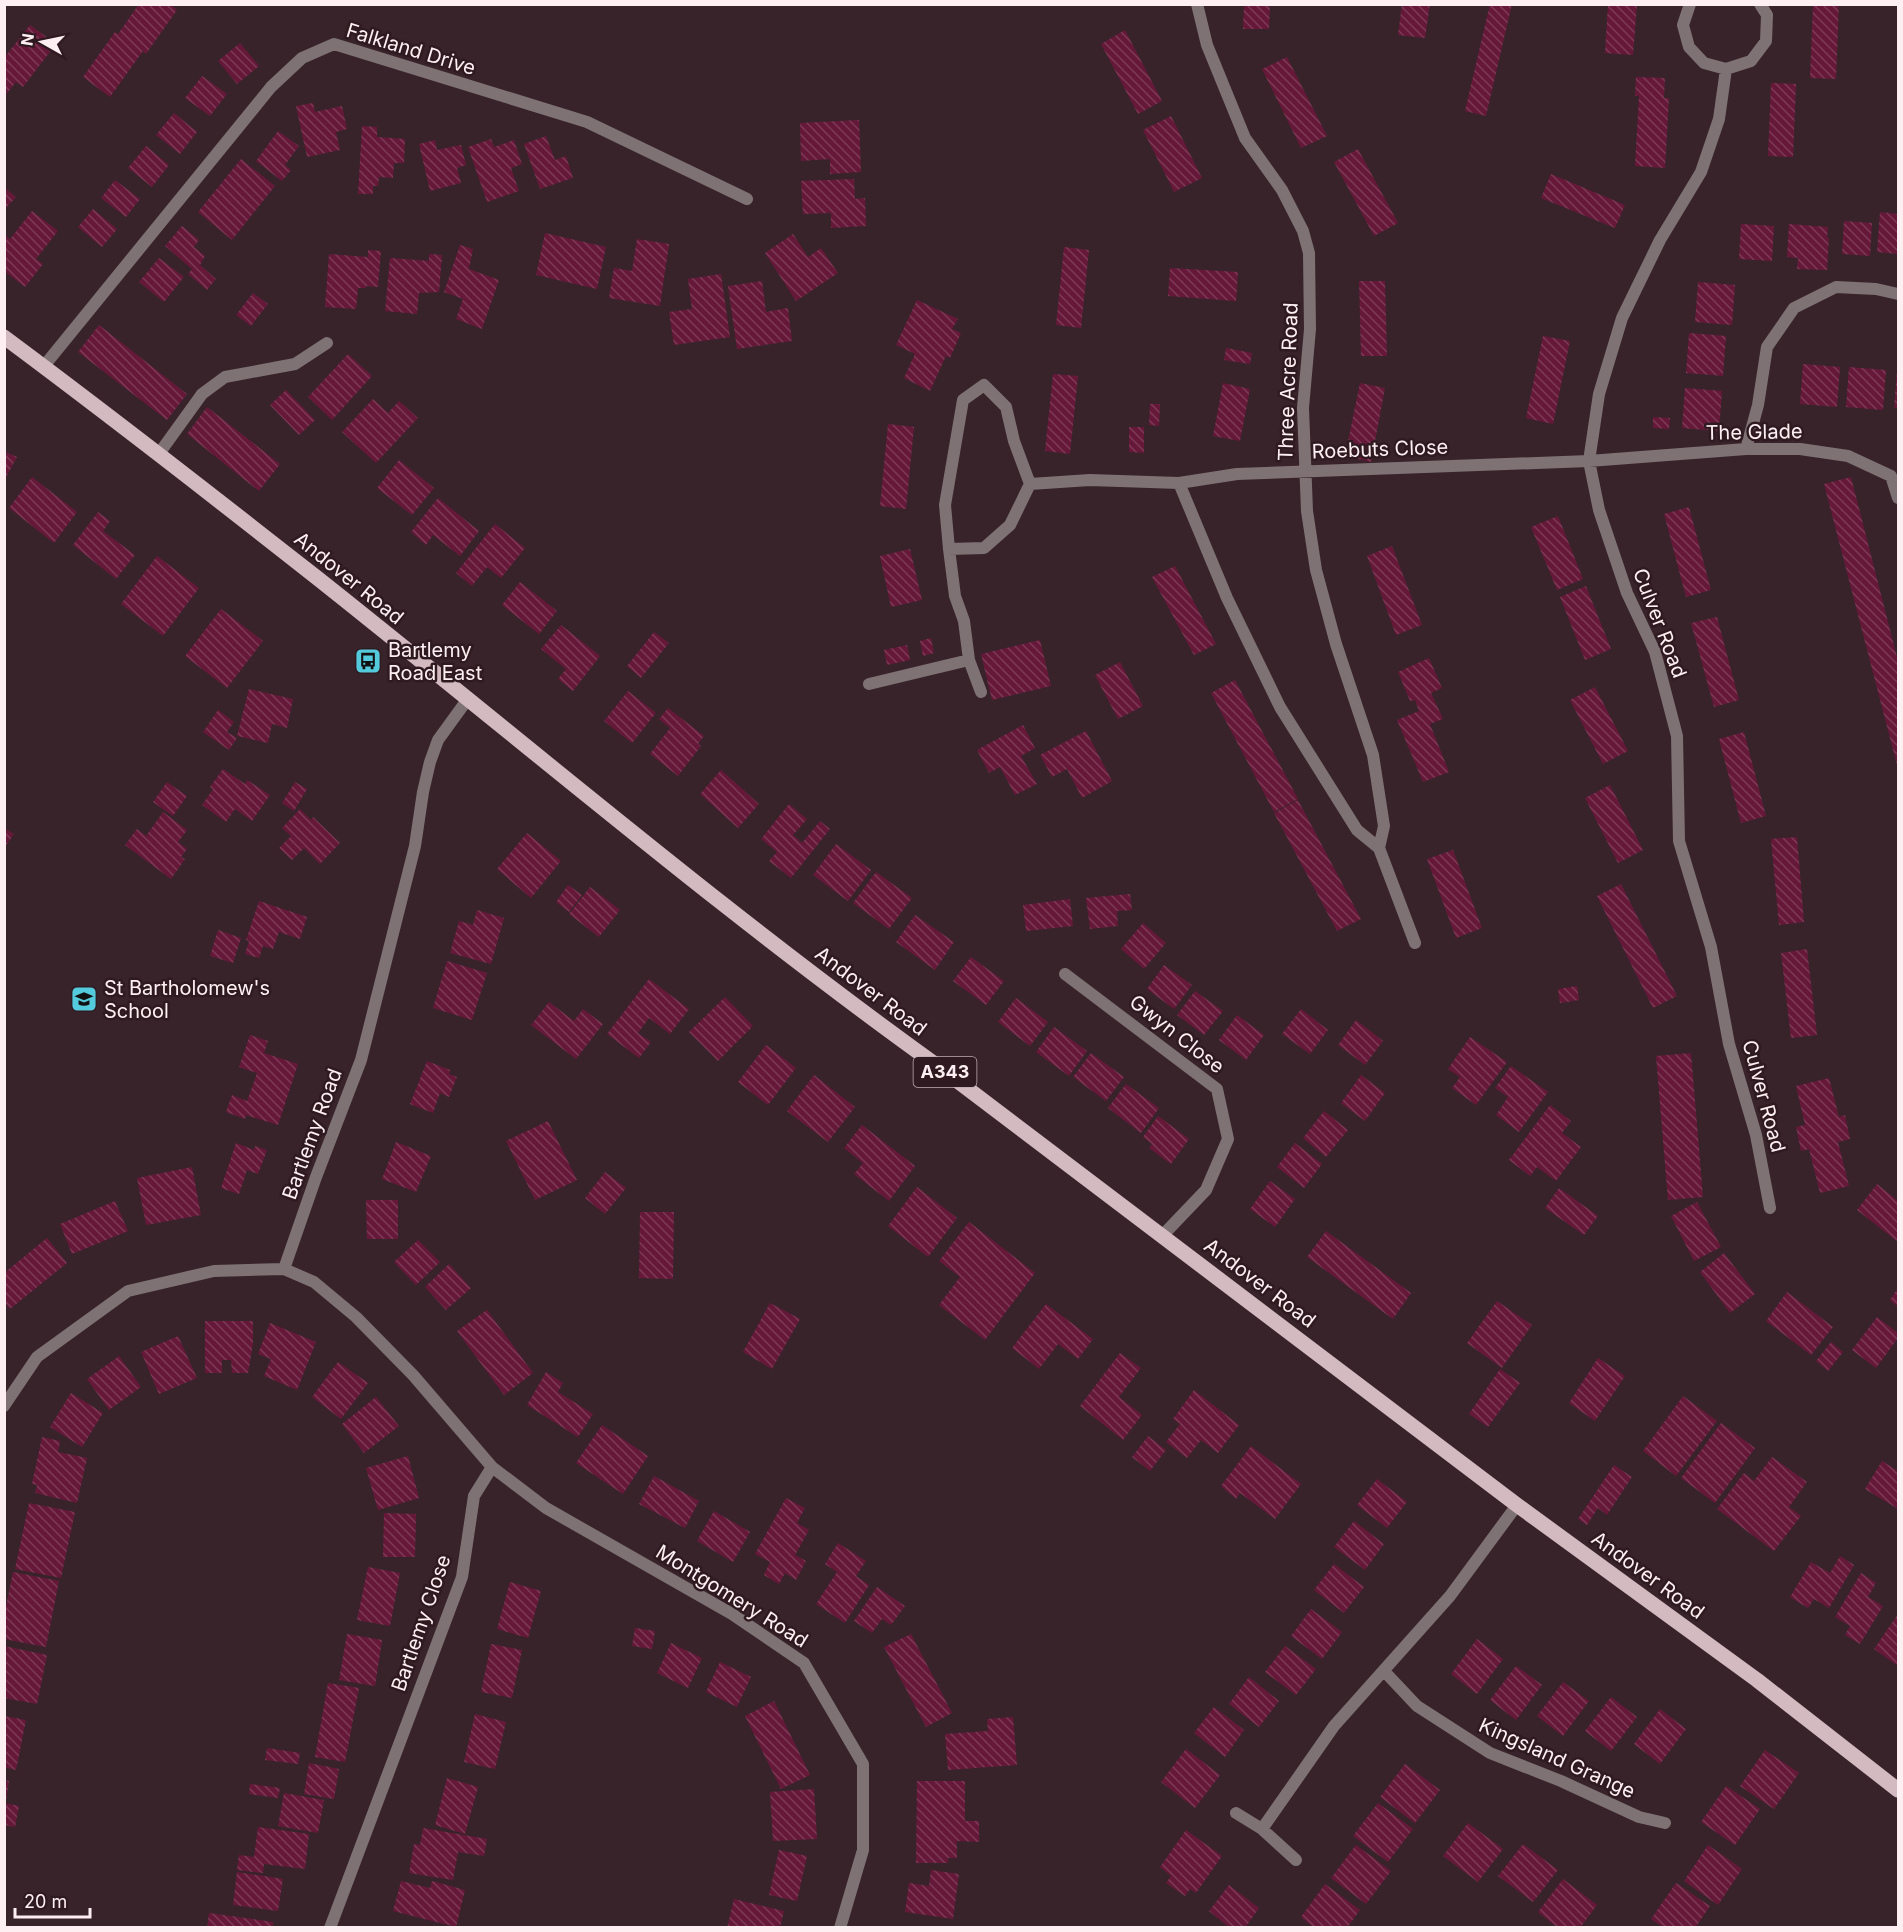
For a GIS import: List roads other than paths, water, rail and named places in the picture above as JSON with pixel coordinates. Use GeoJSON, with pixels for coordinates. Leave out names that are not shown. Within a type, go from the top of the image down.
{"type":"FeatureCollection","features":[{"type":"Feature","properties":{"kind":"main road","name":"Andover Road"},"geometry":{"type":"LineString","coordinates":[[4,337],[316,578],[624,826],[849,1002],[1163,1235],[1517,1505],[1757,1680],[1899,1790]]}},
{"type":"Feature","properties":{"kind":"street","name":"Three Acre Road"},"geometry":{"type":"LineString","coordinates":[[1197,4],[1207,45],[1245,138],[1282,190],[1303,231],[1309,253],[1310,329],[1303,408],[1307,511],[1316,570],[1336,644],[1373,755],[1384,826],[1379,848]]}},
{"type":"Feature","properties":{"kind":"street"},"geometry":{"type":"LineString","coordinates":[[1690,4],[1683,25],[1689,47],[1704,63],[1726,69],[1751,61],[1766,41],[1767,15],[1760,4]]}},
{"type":"Feature","properties":{"kind":"street","name":"Falkland Drive"},"geometry":{"type":"LineString","coordinates":[[44,366],[271,87],[302,58],[334,44],[586,122],[747,199]]}},
{"type":"Feature","properties":{"kind":"street","name":"Culver Road"},"geometry":{"type":"LineString","coordinates":[[1726,69],[1719,119],[1701,172],[1660,240],[1622,318],[1599,394],[1589,461],[1599,510],[1627,593],[1654,652],[1677,736],[1679,841],[1711,947],[1729,1044],[1756,1135],[1770,1208]]}},
{"type":"Feature","properties":{"kind":"street"},"geometry":{"type":"LineString","coordinates":[[1746,449],[1758,405],[1767,347],[1794,308],[1836,287],[1876,289],[1898,294]]}},
{"type":"Feature","properties":{"kind":"street"},"geometry":{"type":"LineString","coordinates":[[158,455],[202,394],[225,377],[295,363],[327,343]]}},
{"type":"Feature","properties":{"kind":"street"},"geometry":{"type":"LineString","coordinates":[[949,549],[984,548],[1010,525],[1030,484],[1014,441],[1006,407],[984,385],[963,400],[945,505],[949,549],[955,596],[964,621],[969,660],[981,692]]}},
{"type":"Feature","properties":{"kind":"street","name":"The Glade"},"geometry":{"type":"LineString","coordinates":[[1589,461],[1746,449],[1800,449],[1848,456],[1892,476],[1899,498]]}},
{"type":"Feature","properties":{"kind":"street","name":"Roebuts Close"},"geometry":{"type":"LineString","coordinates":[[1030,484],[1090,480],[1179,483],[1237,474],[1589,461]]}},
{"type":"Feature","properties":{"kind":"street","name":"Three Acre Road"},"geometry":{"type":"LineString","coordinates":[[1179,483],[1227,598],[1280,707],[1357,830],[1379,848],[1415,943]]}},
{"type":"Feature","properties":{"kind":"street"},"geometry":{"type":"LineString","coordinates":[[869,684],[969,660]]}},
{"type":"Feature","properties":{"kind":"street","name":"Bartlemy Road"},"geometry":{"type":"LineString","coordinates":[[284,1269],[361,1060],[415,846],[430,762],[438,740],[467,700]]}},
{"type":"Feature","properties":{"kind":"street","name":"Gwyn Close"},"geometry":{"type":"LineString","coordinates":[[1065,974],[1217,1089],[1228,1138],[1206,1190],[1163,1235]]}},
{"type":"Feature","properties":{"kind":"street"},"geometry":{"type":"LineString","coordinates":[[4,1406],[37,1357],[128,1291],[214,1271],[284,1269],[314,1282],[356,1317],[413,1375],[492,1467]]}},
{"type":"Feature","properties":{"kind":"street","name":"Bartlemy Close"},"geometry":{"type":"LineString","coordinates":[[330,1928],[462,1577],[474,1496],[492,1467]]}},
{"type":"Feature","properties":{"kind":"street","name":"Montgomery Road"},"geometry":{"type":"LineString","coordinates":[[492,1467],[546,1508],[732,1614],[804,1663],[862,1764],[863,1850],[840,1928]]}},
{"type":"Feature","properties":{"kind":"street"},"geometry":{"type":"LineString","coordinates":[[1262,1829],[1334,1726],[1449,1596],[1517,1505]]}},
{"type":"Feature","properties":{"kind":"street","name":"Kingsland Grange"},"geometry":{"type":"LineString","coordinates":[[1384,1671],[1417,1706],[1490,1753],[1639,1816],[1665,1823]]}},
{"type":"Feature","properties":{"kind":"street"},"geometry":{"type":"LineString","coordinates":[[1236,1813],[1262,1829],[1296,1860]]}},
{"type":"Feature","properties":{"kind":"place","name":"Bartlemy Road East"},"geometry":{"type":"Point","coordinates":[368,661]}},
{"type":"Feature","properties":{"kind":"place","name":"St Bartholomew's School"},"geometry":{"type":"Point","coordinates":[84,999]}}]}
